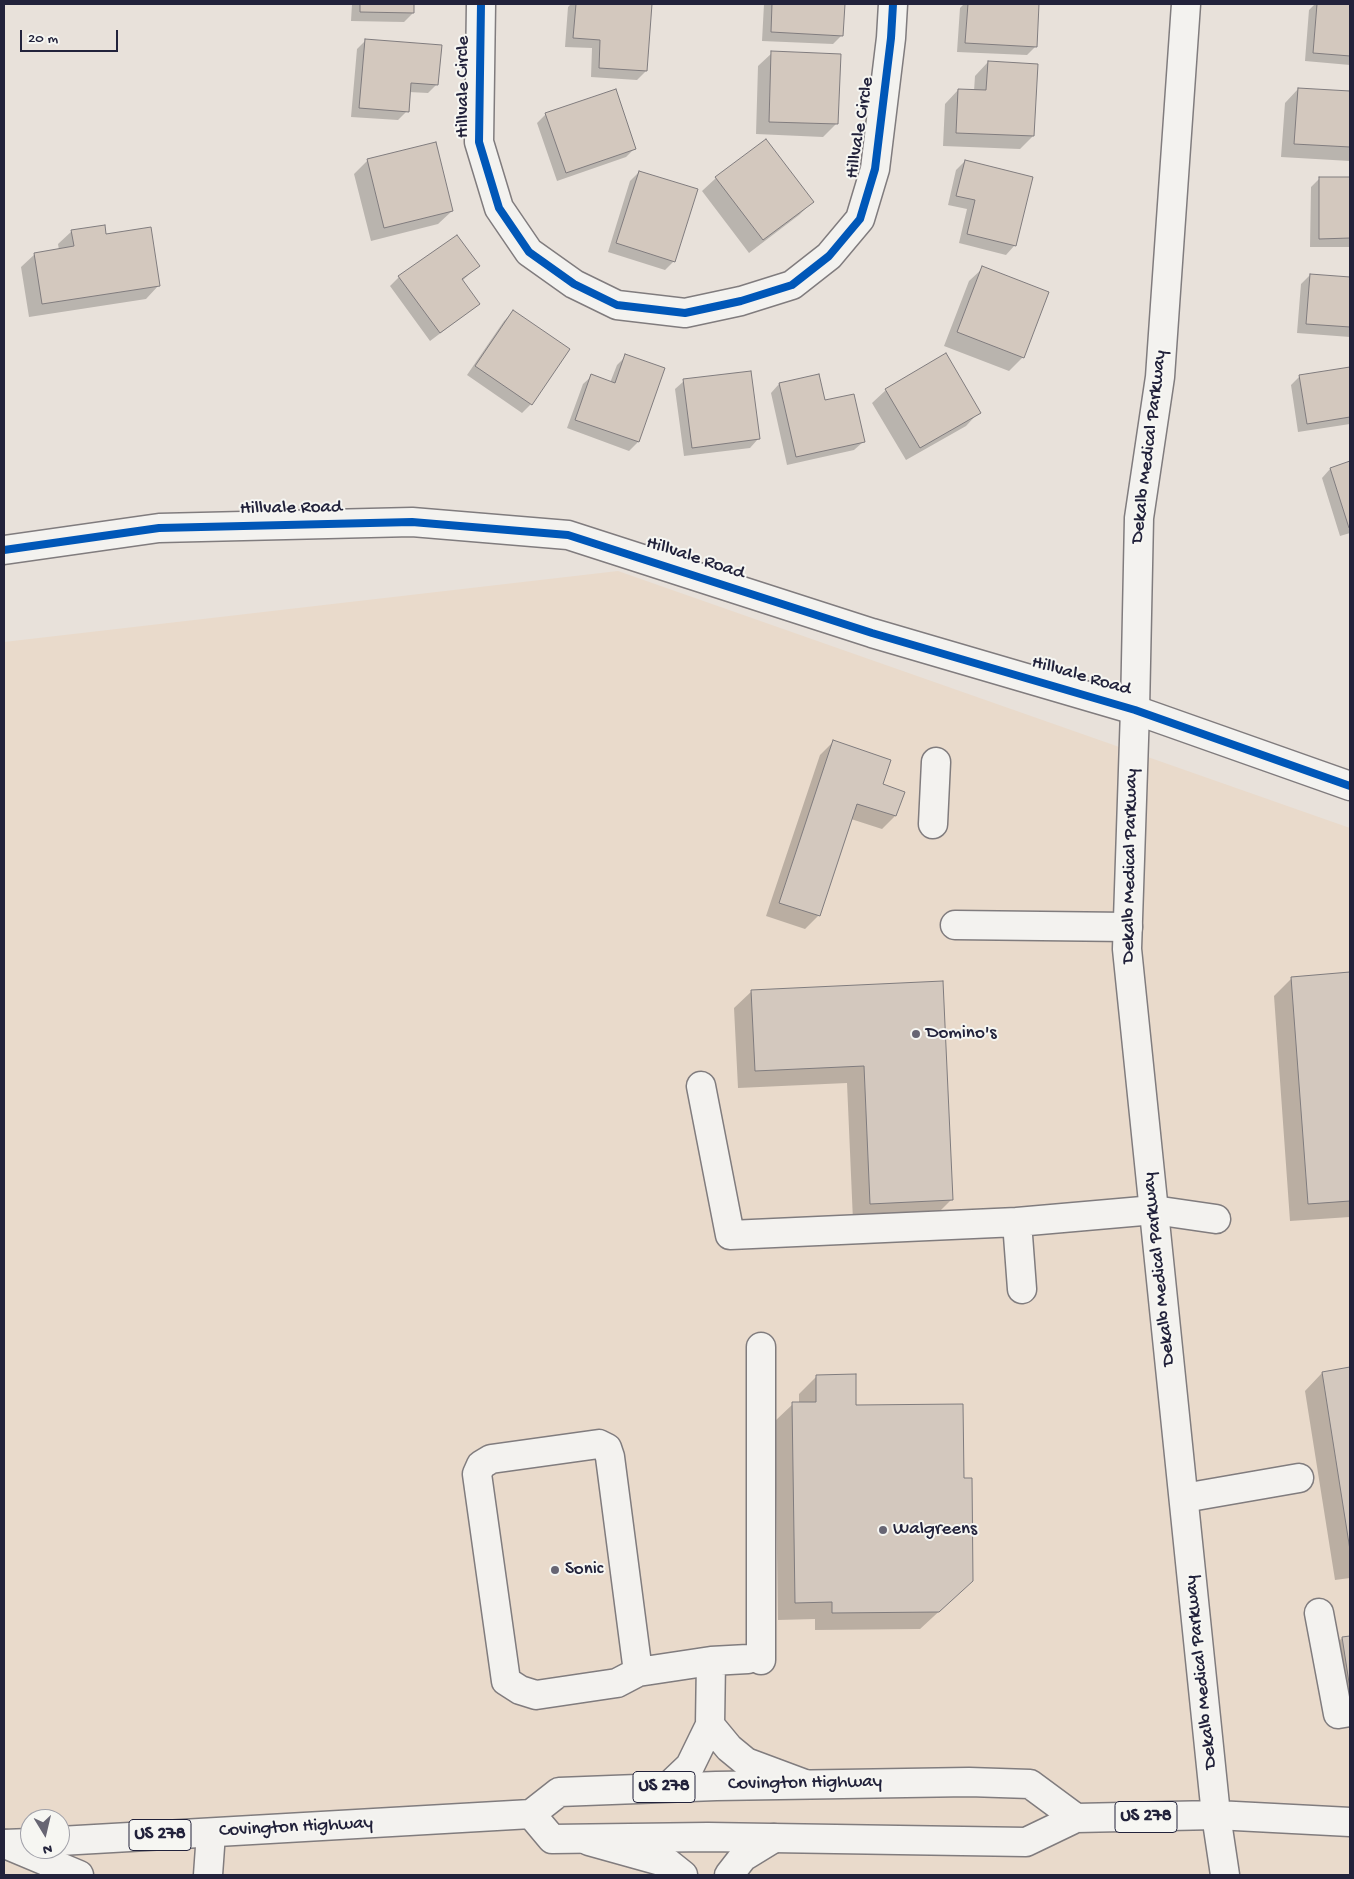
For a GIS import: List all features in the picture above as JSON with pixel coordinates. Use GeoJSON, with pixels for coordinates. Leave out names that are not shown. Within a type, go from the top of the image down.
{"type":"FeatureCollection","features":[{"type":"Feature","properties":{"kind":"main road","name":"Hillvale Circle"},"geometry":{"type":"LineString","coordinates":[[481,4],[479,142],[499,208],[529,252],[574,284],[617,305],[686,313],[741,301],[792,285],[829,256],[860,219],[874,169],[891,38],[893,4]]}},
{"type":"Feature","properties":{"kind":"main road","name":"Dekalb Medical Parkway"},"geometry":{"type":"LineString","coordinates":[[1186,4],[1160,377],[1139,518],[1136,710],[1126,950],[1216,1815],[1225,1875]]}},
{"type":"Feature","properties":{"kind":"main road","name":"Hillvale Road"},"geometry":{"type":"LineString","coordinates":[[4,550],[159,528],[412,522],[568,535],[872,633],[1136,710],[1350,786]]}},
{"type":"Feature","properties":{"kind":"main road"},"geometry":{"type":"LineString","coordinates":[[933,824],[936,762]]}},
{"type":"Feature","properties":{"kind":"main road"},"geometry":{"type":"LineString","coordinates":[[955,925],[1128,927]]}},
{"type":"Feature","properties":{"kind":"main road"},"geometry":{"type":"LineString","coordinates":[[701,1086],[730,1235],[1017,1222],[1154,1210],[1216,1219]]}},
{"type":"Feature","properties":{"kind":"main road"},"geometry":{"type":"LineString","coordinates":[[1017,1222],[1022,1289]]}},
{"type":"Feature","properties":{"kind":"main road"},"geometry":{"type":"LineString","coordinates":[[638,1672],[610,1457],[607,1448],[599,1444],[491,1460],[481,1465],[477,1474],[506,1681],[520,1690],[536,1695],[617,1683],[638,1672],[711,1661],[755,1659],[761,1347]]}},
{"type":"Feature","properties":{"kind":"main road"},"geometry":{"type":"LineString","coordinates":[[1184,1498],[1299,1478]]}},
{"type":"Feature","properties":{"kind":"main road"},"geometry":{"type":"LineString","coordinates":[[1319,1613],[1338,1714],[1350,1712]]}},
{"type":"Feature","properties":{"kind":"main road"},"geometry":{"type":"LineString","coordinates":[[668,1787],[690,1766],[710,1725],[711,1661]]}},
{"type":"Feature","properties":{"kind":"main road"},"geometry":{"type":"LineString","coordinates":[[710,1725],[729,1748],[746,1762],[804,1784]]}},
{"type":"Feature","properties":{"kind":"main road","name":"Covington Highway"},"geometry":{"type":"LineString","coordinates":[[70,1840],[531,1814],[559,1792],[668,1787],[969,1782],[1030,1784],[1076,1818]]}},
{"type":"Feature","properties":{"kind":"main road","name":"US 278"},"geometry":{"type":"LineString","coordinates":[[531,1814],[552,1839],[774,1838],[1026,1842],[1076,1818],[1216,1815],[1350,1822]]}},
{"type":"Feature","properties":{"kind":"main road"},"geometry":{"type":"LineString","coordinates":[[208,1875],[211,1833]]}},
{"type":"Feature","properties":{"kind":"main road"},"geometry":{"type":"LineString","coordinates":[[729,1875],[743,1857],[774,1838]]}},
{"type":"Feature","properties":{"kind":"main road"},"geometry":{"type":"LineString","coordinates":[[583,1839],[668,1863],[683,1875]]}},
{"type":"Feature","properties":{"kind":"main road"},"geometry":{"type":"LineString","coordinates":[[13,1843],[79,1875]]}},
{"type":"Feature","properties":{"kind":"shaded area"},"geometry":{"type":"Polygon","coordinates":[[[618,571],[1350,828],[1350,1875],[4,1875],[4,642],[618,571]]]}},
{"type":"Feature","properties":{"kind":"building"},"geometry":{"type":"Polygon","coordinates":[[[360,4],[414,4],[414,13],[360,12],[360,4]]]}},
{"type":"Feature","properties":{"kind":"building"},"geometry":{"type":"Polygon","coordinates":[[[576,4],[652,4],[647,71],[599,68],[600,40],[573,38],[576,4]]]}},
{"type":"Feature","properties":{"kind":"building"},"geometry":{"type":"Polygon","coordinates":[[[772,4],[845,4],[843,36],[771,32],[772,4]]]}},
{"type":"Feature","properties":{"kind":"building"},"geometry":{"type":"Polygon","coordinates":[[[968,4],[1039,4],[1037,47],[965,43],[968,4]]]}},
{"type":"Feature","properties":{"kind":"building"},"geometry":{"type":"Polygon","coordinates":[[[1317,4],[1350,4],[1350,56],[1313,53],[1317,4]]]}},
{"type":"Feature","properties":{"kind":"building"},"geometry":{"type":"Polygon","coordinates":[[[365,39],[442,45],[438,85],[411,83],[409,112],[359,108],[365,39]]]}},
{"type":"Feature","properties":{"kind":"building"},"geometry":{"type":"Polygon","coordinates":[[[771,51],[841,54],[838,124],[769,122],[771,51]]]}},
{"type":"Feature","properties":{"kind":"building"},"geometry":{"type":"Polygon","coordinates":[[[988,61],[1038,64],[1034,136],[956,133],[958,89],[986,90],[988,61]]]}},
{"type":"Feature","properties":{"kind":"building"},"geometry":{"type":"Polygon","coordinates":[[[1298,88],[1350,91],[1350,147],[1294,144],[1298,88]]]}},
{"type":"Feature","properties":{"kind":"building"},"geometry":{"type":"Polygon","coordinates":[[[616,89],[636,149],[566,173],[545,113],[616,89]]]}},
{"type":"Feature","properties":{"kind":"building"},"geometry":{"type":"Polygon","coordinates":[[[766,139],[814,202],[763,240],[715,177],[766,139]]]}},
{"type":"Feature","properties":{"kind":"building"},"geometry":{"type":"Polygon","coordinates":[[[436,142],[453,211],[384,228],[367,159],[436,142]]]}},
{"type":"Feature","properties":{"kind":"building"},"geometry":{"type":"Polygon","coordinates":[[[965,160],[1033,177],[1016,246],[967,234],[975,200],[956,196],[965,160]]]}},
{"type":"Feature","properties":{"kind":"building"},"geometry":{"type":"Polygon","coordinates":[[[639,171],[698,189],[675,262],[616,243],[639,171]]]}},
{"type":"Feature","properties":{"kind":"building"},"geometry":{"type":"Polygon","coordinates":[[[1319,177],[1350,177],[1350,238],[1319,239],[1319,177]]]}},
{"type":"Feature","properties":{"kind":"building"},"geometry":{"type":"Polygon","coordinates":[[[105,225],[106,234],[151,227],[160,286],[42,304],[34,253],[74,246],[71,230],[105,225]]]}},
{"type":"Feature","properties":{"kind":"building"},"geometry":{"type":"Polygon","coordinates":[[[457,235],[480,266],[462,279],[480,304],[440,333],[398,276],[457,235]]]}},
{"type":"Feature","properties":{"kind":"building"},"geometry":{"type":"Polygon","coordinates":[[[982,266],[1049,292],[1024,358],[957,332],[982,266]]]}},
{"type":"Feature","properties":{"kind":"building"},"geometry":{"type":"Polygon","coordinates":[[[1310,274],[1350,277],[1350,327],[1306,324],[1310,274]]]}},
{"type":"Feature","properties":{"kind":"building"},"geometry":{"type":"Polygon","coordinates":[[[513,310],[570,349],[532,405],[475,366],[513,310]]]}},
{"type":"Feature","properties":{"kind":"building"},"geometry":{"type":"Polygon","coordinates":[[[946,353],[981,413],[920,448],[885,389],[946,353]]]}},
{"type":"Feature","properties":{"kind":"building"},"geometry":{"type":"Polygon","coordinates":[[[625,354],[665,368],[639,442],[575,420],[591,374],[615,383],[625,354]]]}},
{"type":"Feature","properties":{"kind":"building"},"geometry":{"type":"Polygon","coordinates":[[[1350,367],[1350,417],[1307,424],[1299,375],[1350,367]]]}},
{"type":"Feature","properties":{"kind":"building"},"geometry":{"type":"Polygon","coordinates":[[[751,371],[760,439],[692,448],[683,379],[751,371]]]}},
{"type":"Feature","properties":{"kind":"building"},"geometry":{"type":"Polygon","coordinates":[[[819,374],[825,400],[854,394],[865,442],[796,457],[779,383],[819,374]]]}},
{"type":"Feature","properties":{"kind":"building"},"geometry":{"type":"Polygon","coordinates":[[[1350,461],[1350,528],[1349,528],[1330,468],[1350,461]]]}},
{"type":"Feature","properties":{"kind":"building"},"geometry":{"type":"Polygon","coordinates":[[[833,740],[891,760],[883,784],[905,792],[896,816],[857,804],[820,916],[779,903],[833,740]]]}},
{"type":"Feature","properties":{"kind":"building"},"geometry":{"type":"Polygon","coordinates":[[[1350,972],[1350,1201],[1308,1204],[1291,977],[1350,972]]]}},
{"type":"Feature","properties":{"kind":"building"},"geometry":{"type":"Polygon","coordinates":[[[943,981],[953,1200],[870,1204],[864,1066],[755,1071],[751,990],[943,981]]]}},
{"type":"Feature","properties":{"kind":"building"},"geometry":{"type":"Polygon","coordinates":[[[1350,1367],[1350,1550],[1322,1372],[1350,1367]]]}},
{"type":"Feature","properties":{"kind":"building","name":"Walgreens"},"geometry":{"type":"Polygon","coordinates":[[[856,1374],[856,1405],[963,1404],[964,1478],[972,1478],[973,1581],[939,1612],[832,1613],[832,1602],[795,1603],[792,1402],[816,1402],[816,1375],[856,1374]]]}},
{"type":"Feature","properties":{"kind":"building"},"geometry":{"type":"Polygon","coordinates":[[[1350,1636],[1350,1689],[1342,1637],[1350,1636]]]}},
{"type":"Feature","properties":{"kind":"cycle path"},"geometry":{"type":"LineString","coordinates":[[481,4],[479,142],[499,208],[529,252],[574,284],[617,305],[685,313],[741,301],[792,285],[829,256],[860,219],[875,169],[891,38],[893,4]]}},
{"type":"Feature","properties":{"kind":"cycle path"},"geometry":{"type":"LineString","coordinates":[[4,550],[159,528],[412,522],[568,535],[872,633],[1135,710],[1350,786]]}},
{"type":"Feature","properties":{"kind":"place","name":"Domino's"},"geometry":{"type":"Point","coordinates":[916,1034]}},
{"type":"Feature","properties":{"kind":"place","name":"Walgreens"},"geometry":{"type":"Point","coordinates":[883,1530]}},
{"type":"Feature","properties":{"kind":"place","name":"Sonic"},"geometry":{"type":"Point","coordinates":[555,1570]}}]}
